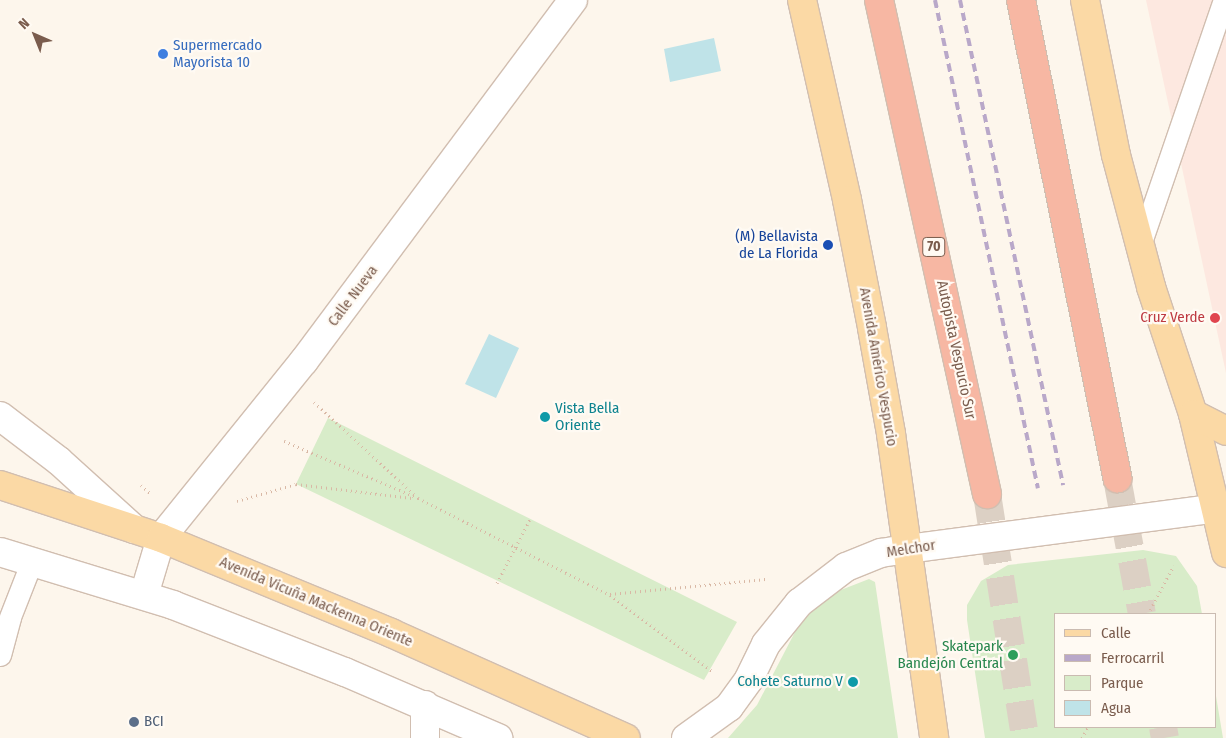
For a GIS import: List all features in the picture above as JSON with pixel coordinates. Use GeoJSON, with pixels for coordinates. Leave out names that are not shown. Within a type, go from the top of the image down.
{"type":"FeatureCollection","features":[{"type":"Feature","properties":{"kind":"highway","name":"Autopista Vespucio Sur"},"geometry":{"type":"LineString","coordinates":[[879,0],[987,494]]}},
{"type":"Feature","properties":{"kind":"highway"},"geometry":{"type":"LineString","coordinates":[[1021,0],[1117,478]]}},
{"type":"Feature","properties":{"kind":"main road","name":"Avenida Américo Vespucio"},"geometry":{"type":"LineString","coordinates":[[802,0],[847,200],[872,328],[907,549],[934,738]]}},
{"type":"Feature","properties":{"kind":"main road"},"geometry":{"type":"LineString","coordinates":[[1084,0],[1116,154],[1140,245],[1221,508],[1226,553]]}},
{"type":"Feature","properties":{"kind":"main road"},"geometry":{"type":"LineString","coordinates":[[1193,414],[1226,432]]}},
{"type":"Feature","properties":{"kind":"main road","name":"Avenida Vicuña Mackenna Oriente"},"geometry":{"type":"LineString","coordinates":[[0,485],[161,538],[391,633],[626,738]]}},
{"type":"Feature","properties":{"kind":"street","name":"Calle Nueva"},"geometry":{"type":"LineString","coordinates":[[144,595],[161,538],[292,376],[573,0]]}},
{"type":"Feature","properties":{"kind":"street"},"geometry":{"type":"LineString","coordinates":[[0,416],[59,461],[134,529]]}},
{"type":"Feature","properties":{"kind":"street","name":"Melchor"},"geometry":{"type":"LineString","coordinates":[[686,738],[729,707],[785,618],[814,589],[846,567],[881,553],[1221,508]]}},
{"type":"Feature","properties":{"kind":"street"},"geometry":{"type":"LineString","coordinates":[[0,552],[144,595],[425,705],[498,738]]}},
{"type":"Feature","properties":{"kind":"street"},"geometry":{"type":"LineString","coordinates":[[425,705],[425,738]]}},
{"type":"Feature","properties":{"kind":"lane"},"geometry":{"type":"LineString","coordinates":[[1140,245],[1224,0]]}},
{"type":"Feature","properties":{"kind":"lane"},"geometry":{"type":"LineString","coordinates":[[0,655],[10,617],[32,561]]}},
{"type":"Feature","properties":{"kind":"path"},"geometry":{"type":"LineString","coordinates":[[292,376],[328,418],[418,498]]}},
{"type":"Feature","properties":{"kind":"path"},"geometry":{"type":"LineString","coordinates":[[251,428],[418,498],[610,594],[712,671]]}},
{"type":"Feature","properties":{"kind":"path"},"geometry":{"type":"LineString","coordinates":[[497,583],[530,519]]}},
{"type":"Feature","properties":{"kind":"path"},"geometry":{"type":"LineString","coordinates":[[1149,613],[1174,566]]}},
{"type":"Feature","properties":{"kind":"path"},"geometry":{"type":"LineString","coordinates":[[610,594],[765,579]]}},
{"type":"Feature","properties":{"kind":"shaded area"},"geometry":{"type":"Polygon","coordinates":[[[1146,0],[1226,0],[1226,373],[1146,0]]]}},
{"type":"Feature","properties":{"kind":"green space"},"geometry":{"type":"Polygon","coordinates":[[[328,418],[737,622],[704,680],[296,484],[328,418]]]}},
{"type":"Feature","properties":{"kind":"green space","name":"Skatepark Bandejón Central"},"geometry":{"type":"Polygon","coordinates":[[[1143,550],[1176,556],[1197,586],[1202,613],[1054,613],[1054,728],[1216,728],[1216,696],[1223,738],[985,738],[967,620],[967,605],[981,581],[1008,565],[1143,550]]]}},
{"type":"Feature","properties":{"kind":"green space"},"geometry":{"type":"Polygon","coordinates":[[[869,579],[875,582],[898,738],[728,738],[757,705],[796,630],[813,610],[828,595],[869,579]]]}},
{"type":"Feature","properties":{"kind":"water"},"geometry":{"type":"Polygon","coordinates":[[[714,38],[721,71],[670,82],[664,49],[714,38]]]}},
{"type":"Feature","properties":{"kind":"water"},"geometry":{"type":"Polygon","coordinates":[[[489,334],[519,348],[496,398],[465,384],[489,334]]]}},
{"type":"Feature","properties":{"kind":"tunnel"},"geometry":{"type":"LineString","coordinates":[[1117,478],[1142,613]]}},
{"type":"Feature","properties":{"kind":"tunnel"},"geometry":{"type":"LineString","coordinates":[[987,494],[1025,738]]}},
{"type":"Feature","properties":{"kind":"tunnel"},"geometry":{"type":"LineString","coordinates":[[1163,728],[1165,738]]}},
{"type":"Feature","properties":{"kind":"railway"},"geometry":{"type":"LineString","coordinates":[[935,0],[1038,488]]}},
{"type":"Feature","properties":{"kind":"railway"},"geometry":{"type":"LineString","coordinates":[[960,0],[1063,485]]}},
{"type":"Feature","properties":{"kind":"place","name":"Supermercado Mayorista 10"},"geometry":{"type":"Point","coordinates":[163,54]}},
{"type":"Feature","properties":{"kind":"place","name":"(M) Bellavista de La Florida"},"geometry":{"type":"Point","coordinates":[828,245]}},
{"type":"Feature","properties":{"kind":"place","name":"Cruz Verde"},"geometry":{"type":"Point","coordinates":[1215,318]}},
{"type":"Feature","properties":{"kind":"place","name":"Vista Bella Oriente"},"geometry":{"type":"Point","coordinates":[545,417]}},
{"type":"Feature","properties":{"kind":"place","name":"Skatepark Bandejón Central"},"geometry":{"type":"Point","coordinates":[1013,655]}},
{"type":"Feature","properties":{"kind":"place","name":"Cohete Saturno V"},"geometry":{"type":"Point","coordinates":[853,682]}},
{"type":"Feature","properties":{"kind":"place","name":"BCI"},"geometry":{"type":"Point","coordinates":[134,722]}}]}
